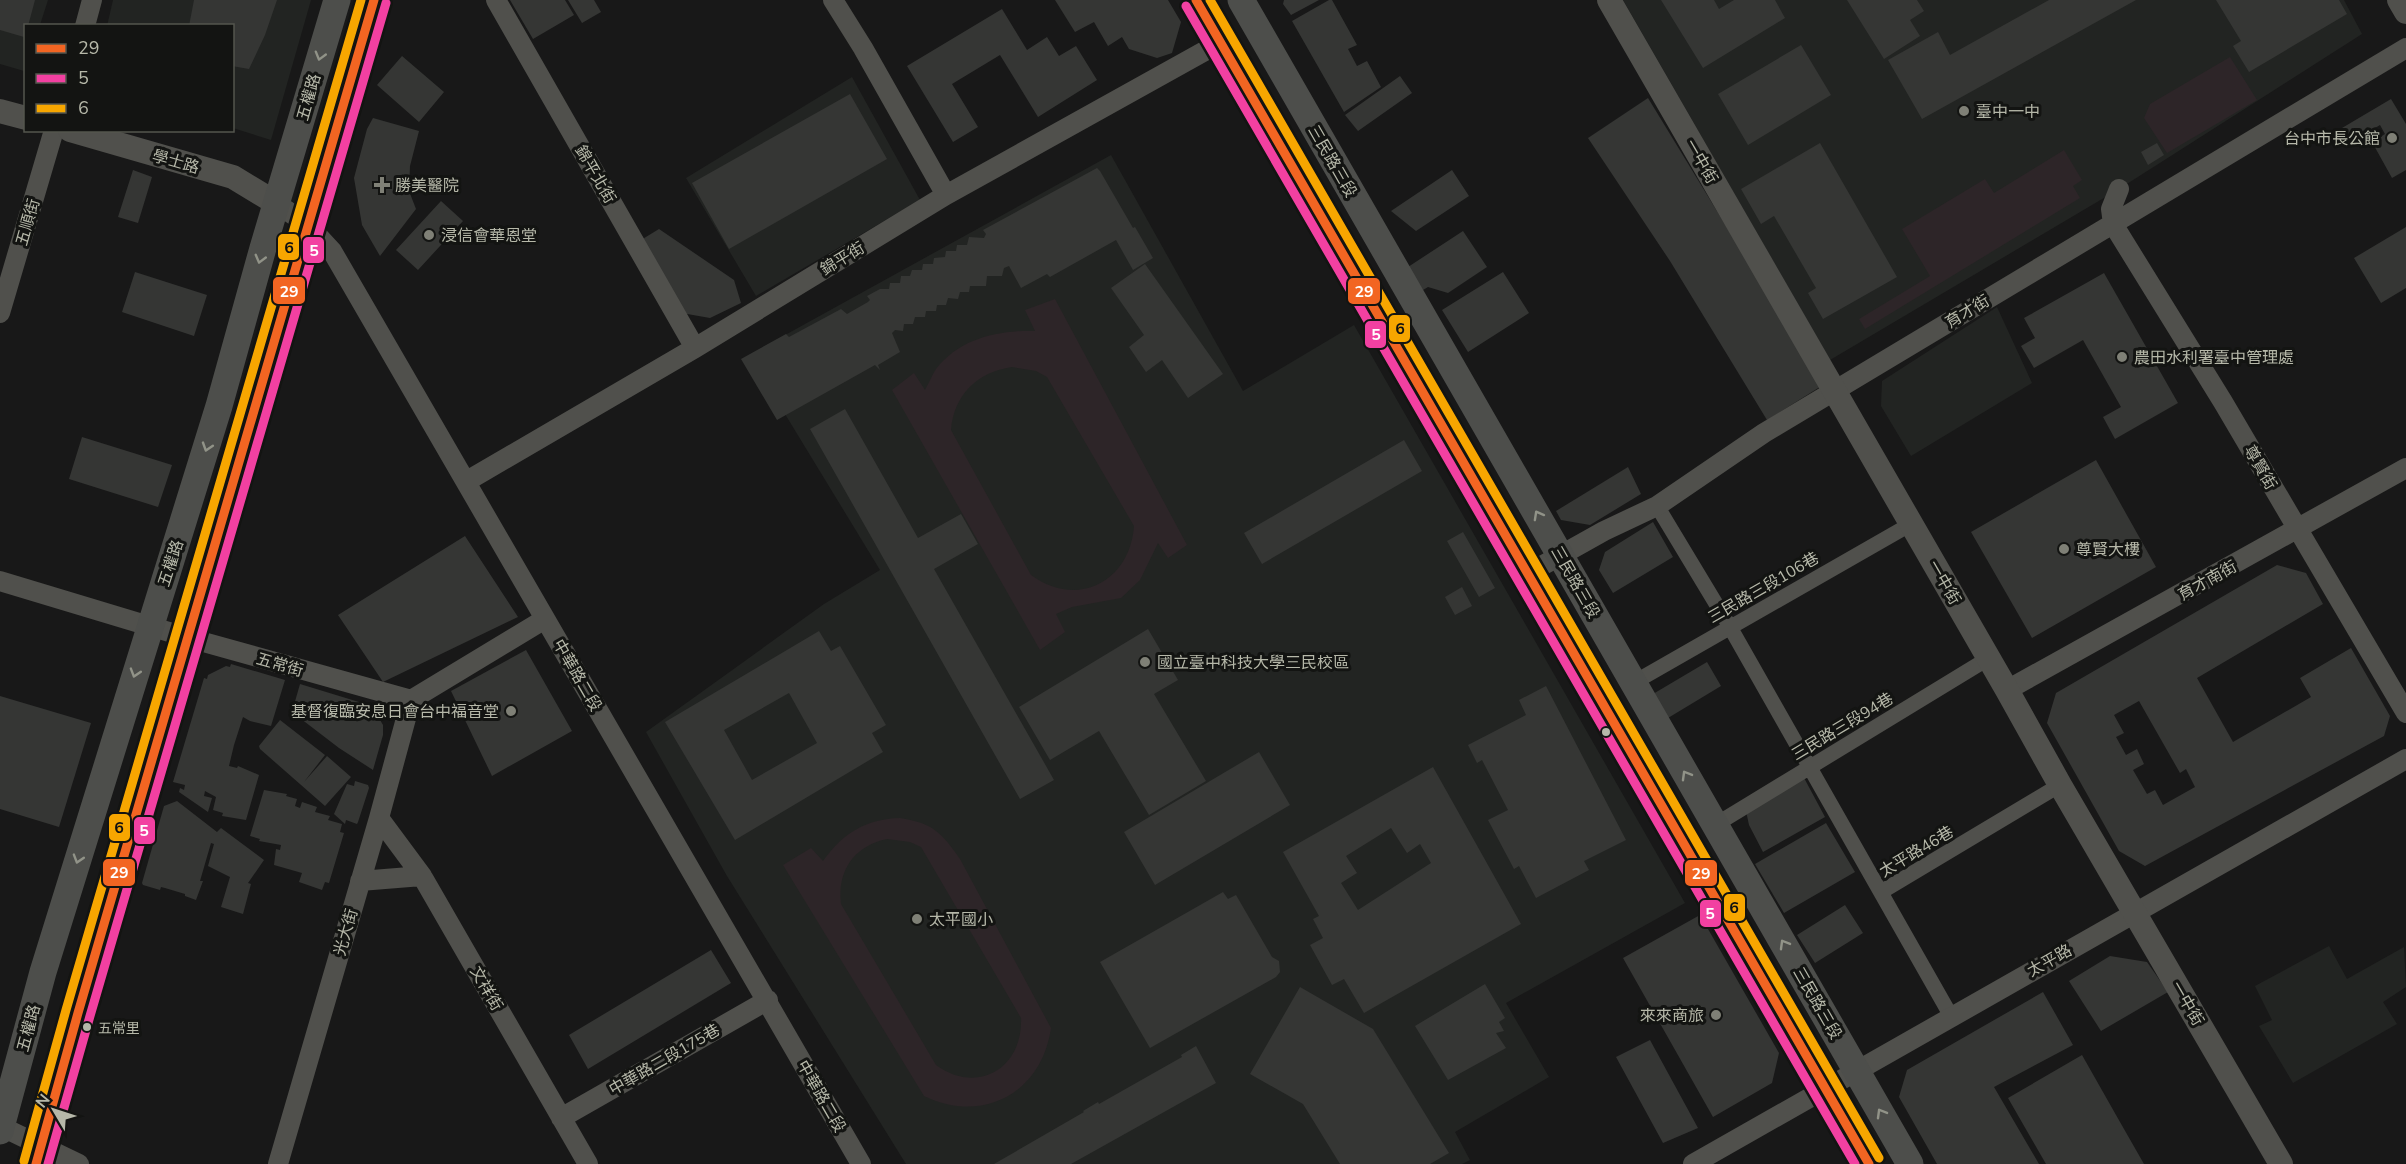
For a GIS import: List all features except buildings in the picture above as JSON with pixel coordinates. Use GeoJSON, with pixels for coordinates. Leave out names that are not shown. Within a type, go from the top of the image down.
{"type":"FeatureCollection","features":[{"type":"Feature","properties":{"kind":"main road","name":"五權路"},"geometry":{"type":"LineString","coordinates":[[0,1127],[44,972],[219,406],[276,203],[337,0]]}},
{"type":"Feature","properties":{"kind":"main road"},"geometry":{"type":"LineString","coordinates":[[39,1155],[374,0]]}},
{"type":"Feature","properties":{"kind":"main road"},"geometry":{"type":"LineString","coordinates":[[1196,0],[1869,1164]]}},
{"type":"Feature","properties":{"kind":"main road","name":"三民路三段"},"geometry":{"type":"LineString","coordinates":[[1241,0],[1910,1164]]}},
{"type":"Feature","properties":{"kind":"street"},"geometry":{"type":"LineString","coordinates":[[86,24],[92,0]]}},
{"type":"Feature","properties":{"kind":"street","name":"錦平北街"},"geometry":{"type":"LineString","coordinates":[[496,0],[695,348]]}},
{"type":"Feature","properties":{"kind":"street"},"geometry":{"type":"LineString","coordinates":[[833,0],[863,48],[946,195]]}},
{"type":"Feature","properties":{"kind":"street","name":"一中街"},"geometry":{"type":"LineString","coordinates":[[1609,0],[2060,785],[2281,1164]]}},
{"type":"Feature","properties":{"kind":"street"},"geometry":{"type":"LineString","coordinates":[[2399,0],[2406,12]]}},
{"type":"Feature","properties":{"kind":"street","name":"錦平街"},"geometry":{"type":"LineString","coordinates":[[467,481],[695,348],[946,195],[1221,42]]}},
{"type":"Feature","properties":{"kind":"street","name":"育才街"},"geometry":{"type":"LineString","coordinates":[[1528,573],[1657,506],[1764,433],[2406,48]]}},
{"type":"Feature","properties":{"kind":"street"},"geometry":{"type":"LineString","coordinates":[[0,111],[24,117]]}},
{"type":"Feature","properties":{"kind":"street","name":"五順街"},"geometry":{"type":"LineString","coordinates":[[0,312],[53,132]]}},
{"type":"Feature","properties":{"kind":"street","name":"學士路"},"geometry":{"type":"LineString","coordinates":[[77,132],[233,177],[276,203]]}},
{"type":"Feature","properties":{"kind":"street"},"geometry":{"type":"LineString","coordinates":[[2113,224],[2111,209],[2119,189]]}},
{"type":"Feature","properties":{"kind":"street","name":"中華路二段"},"geometry":{"type":"LineString","coordinates":[[276,203],[308,225],[332,250],[861,1164]]}},
{"type":"Feature","properties":{"kind":"street","name":"尊賢街"},"geometry":{"type":"LineString","coordinates":[[2113,224],[2223,402],[2406,712]]}},
{"type":"Feature","properties":{"kind":"street","name":"育才南街"},"geometry":{"type":"LineString","coordinates":[[2007,690],[2406,468]]}},
{"type":"Feature","properties":{"kind":"street"},"geometry":{"type":"LineString","coordinates":[[1657,506],[1730,627],[1881,892]]}},
{"type":"Feature","properties":{"kind":"street","name":"三民路三段106巷"},"geometry":{"type":"LineString","coordinates":[[1633,683],[1911,524]]}},
{"type":"Feature","properties":{"kind":"street","name":"五常街"},"geometry":{"type":"LineString","coordinates":[[0,581],[149,627],[411,700]]}},
{"type":"Feature","properties":{"kind":"street"},"geometry":{"type":"LineString","coordinates":[[411,700],[545,619]]}},
{"type":"Feature","properties":{"kind":"street","name":"三民路三段94巷"},"geometry":{"type":"LineString","coordinates":[[1715,825],[1989,658]]}},
{"type":"Feature","properties":{"kind":"street","name":"光大街"},"geometry":{"type":"LineString","coordinates":[[278,1164],[411,700]]}},
{"type":"Feature","properties":{"kind":"street","name":"太平路"},"geometry":{"type":"LineString","coordinates":[[1693,1164],[2406,759]]}},
{"type":"Feature","properties":{"kind":"street","name":"太平路46巷"},"geometry":{"type":"LineString","coordinates":[[1951,1016],[1881,892],[2060,785]]}},
{"type":"Feature","properties":{"kind":"street","name":"文祥街"},"geometry":{"type":"LineString","coordinates":[[379,818],[422,876],[588,1164]]}},
{"type":"Feature","properties":{"kind":"street"},"geometry":{"type":"LineString","coordinates":[[360,881],[422,876]]}},
{"type":"Feature","properties":{"kind":"street","name":"中華路二段175巷"},"geometry":{"type":"LineString","coordinates":[[561,1118],[768,1000]]}},
{"type":"Feature","properties":{"kind":"street"},"geometry":{"type":"LineString","coordinates":[[0,1127],[39,1155],[79,1164]]}},
{"type":"Feature","properties":{"kind":"shaded area"},"geometry":{"type":"Polygon","coordinates":[[[0,0],[48,0],[40,24],[24,24],[24,71],[0,64],[0,0]]]}},
{"type":"Feature","properties":{"kind":"shaded area"},"geometry":{"type":"Polygon","coordinates":[[[113,0],[311,0],[271,140],[234,128],[234,24],[107,24],[113,0]]]}},
{"type":"Feature","properties":{"kind":"shaded area","name":"臺中一中"},"geometry":{"type":"Polygon","coordinates":[[[1623,0],[2344,0],[2362,34],[2119,189],[1830,360],[1623,0]]]}},
{"type":"Feature","properties":{"kind":"shaded area"},"geometry":{"type":"Polygon","coordinates":[[[2230,57],[2257,100],[2167,153],[2144,118],[2150,104],[2230,57]]]}},
{"type":"Feature","properties":{"kind":"shaded area"},"geometry":{"type":"Polygon","coordinates":[[[852,77],[920,200],[756,296],[686,178],[852,77]]]}},
{"type":"Feature","properties":{"kind":"shaded area"},"geometry":{"type":"Polygon","coordinates":[[[2064,150],[2082,180],[2073,186],[2080,198],[1865,329],[1859,319],[1930,276],[1902,229],[1985,179],[1994,193],[2064,150]]]}},
{"type":"Feature","properties":{"kind":"shaded area","name":"國立臺中科技大學三民校區"},"geometry":{"type":"Polygon","coordinates":[[[1111,155],[1243,391],[1354,325],[1685,903],[1506,1003],[1549,1077],[1455,1132],[1470,1160],[1462,1164],[906,1164],[727,876],[646,732],[824,604],[880,570],[749,355],[1111,155]]]}},
{"type":"Feature","properties":{"kind":"shaded area"},"geometry":{"type":"Polygon","coordinates":[[[1055,299],[1187,545],[1168,558],[1158,543],[1140,580],[1121,598],[1072,607],[1056,614],[1065,632],[1040,650],[892,390],[914,373],[925,390],[936,369],[946,358],[968,343],[994,334],[1035,331],[1025,310],[1055,299]],[[1012,367],[988,374],[978,380],[962,396],[953,417],[951,430],[1031,575],[1048,585],[1066,590],[1083,589],[1098,584],[1112,575],[1123,562],[1130,546],[1134,526],[1047,377],[1036,371],[1012,367]]]}},
{"type":"Feature","properties":{"kind":"shaded area"},"geometry":{"type":"Polygon","coordinates":[[[1997,307],[2032,383],[1911,456],[1881,406],[1882,381],[1997,307]]]}},
{"type":"Feature","properties":{"kind":"shaded area"},"geometry":{"type":"Polygon","coordinates":[[[900,818],[929,826],[948,842],[960,859],[1051,1028],[1036,1070],[1023,1085],[1007,1097],[988,1104],[968,1107],[946,1104],[924,1096],[783,865],[811,848],[823,861],[847,835],[856,829],[888,819],[900,818]],[[887,839],[865,847],[857,854],[845,871],[840,892],[841,904],[936,1065],[952,1074],[981,1077],[995,1072],[1006,1063],[1020,1036],[1021,1018],[921,847],[910,842],[887,839]]]}},
{"type":"Feature","properties":{"kind":"shaded area"},"geometry":{"type":"Polygon","coordinates":[[[2329,946],[2347,979],[2404,947],[2406,987],[2383,1002],[2397,1024],[2293,1083],[2259,1026],[2272,1020],[2255,986],[2329,946]]]}},
{"type":"Feature","properties":{"kind":"transit line","name":"6"},"geometry":{"type":"LineString","coordinates":[[24,1161],[361,0]]}},
{"type":"Feature","properties":{"kind":"transit line","name":"29"},"geometry":{"type":"LineString","coordinates":[[36,1164],[374,0]]}},
{"type":"Feature","properties":{"kind":"transit line","name":"29"},"geometry":{"type":"LineString","coordinates":[[1196,0],[1869,1164]]}},
{"type":"Feature","properties":{"kind":"transit line","name":"6"},"geometry":{"type":"LineString","coordinates":[[1210,0],[1879,1158]]}},
{"type":"Feature","properties":{"kind":"transit line","name":"5"},"geometry":{"type":"LineString","coordinates":[[48,1164],[386,3]]}},
{"type":"Feature","properties":{"kind":"transit line","name":"5"},"geometry":{"type":"LineString","coordinates":[[1186,6],[1855,1164]]}},
{"type":"Feature","properties":{"kind":"place","name":"臺中一中"},"geometry":{"type":"Point","coordinates":[1964,111]}},
{"type":"Feature","properties":{"kind":"place","name":"台中市長公館"},"geometry":{"type":"Point","coordinates":[2392,138]}},
{"type":"Feature","properties":{"kind":"place","name":"勝美醫院"},"geometry":{"type":"Point","coordinates":[382,185]}},
{"type":"Feature","properties":{"kind":"place","name":"浸信會華恩堂"},"geometry":{"type":"Point","coordinates":[429,235]}},
{"type":"Feature","properties":{"kind":"place","name":"農田水利署臺中管理處"},"geometry":{"type":"Point","coordinates":[2122,357]}},
{"type":"Feature","properties":{"kind":"place","name":"尊賢大樓"},"geometry":{"type":"Point","coordinates":[2064,549]}},
{"type":"Feature","properties":{"kind":"place","name":"國立臺中科技大學三民校區"},"geometry":{"type":"Point","coordinates":[1145,662]}},
{"type":"Feature","properties":{"kind":"place","name":"基督復臨安息日會台中福音堂"},"geometry":{"type":"Point","coordinates":[511,711]}},
{"type":"Feature","properties":{"kind":"place","name":"太平國小"},"geometry":{"type":"Point","coordinates":[917,919]}},
{"type":"Feature","properties":{"kind":"place","name":"來來商旅"},"geometry":{"type":"Point","coordinates":[1716,1015]}},
{"type":"Feature","properties":{"kind":"place","name":"五常里"},"geometry":{"type":"Point","coordinates":[87,1027]}}]}
